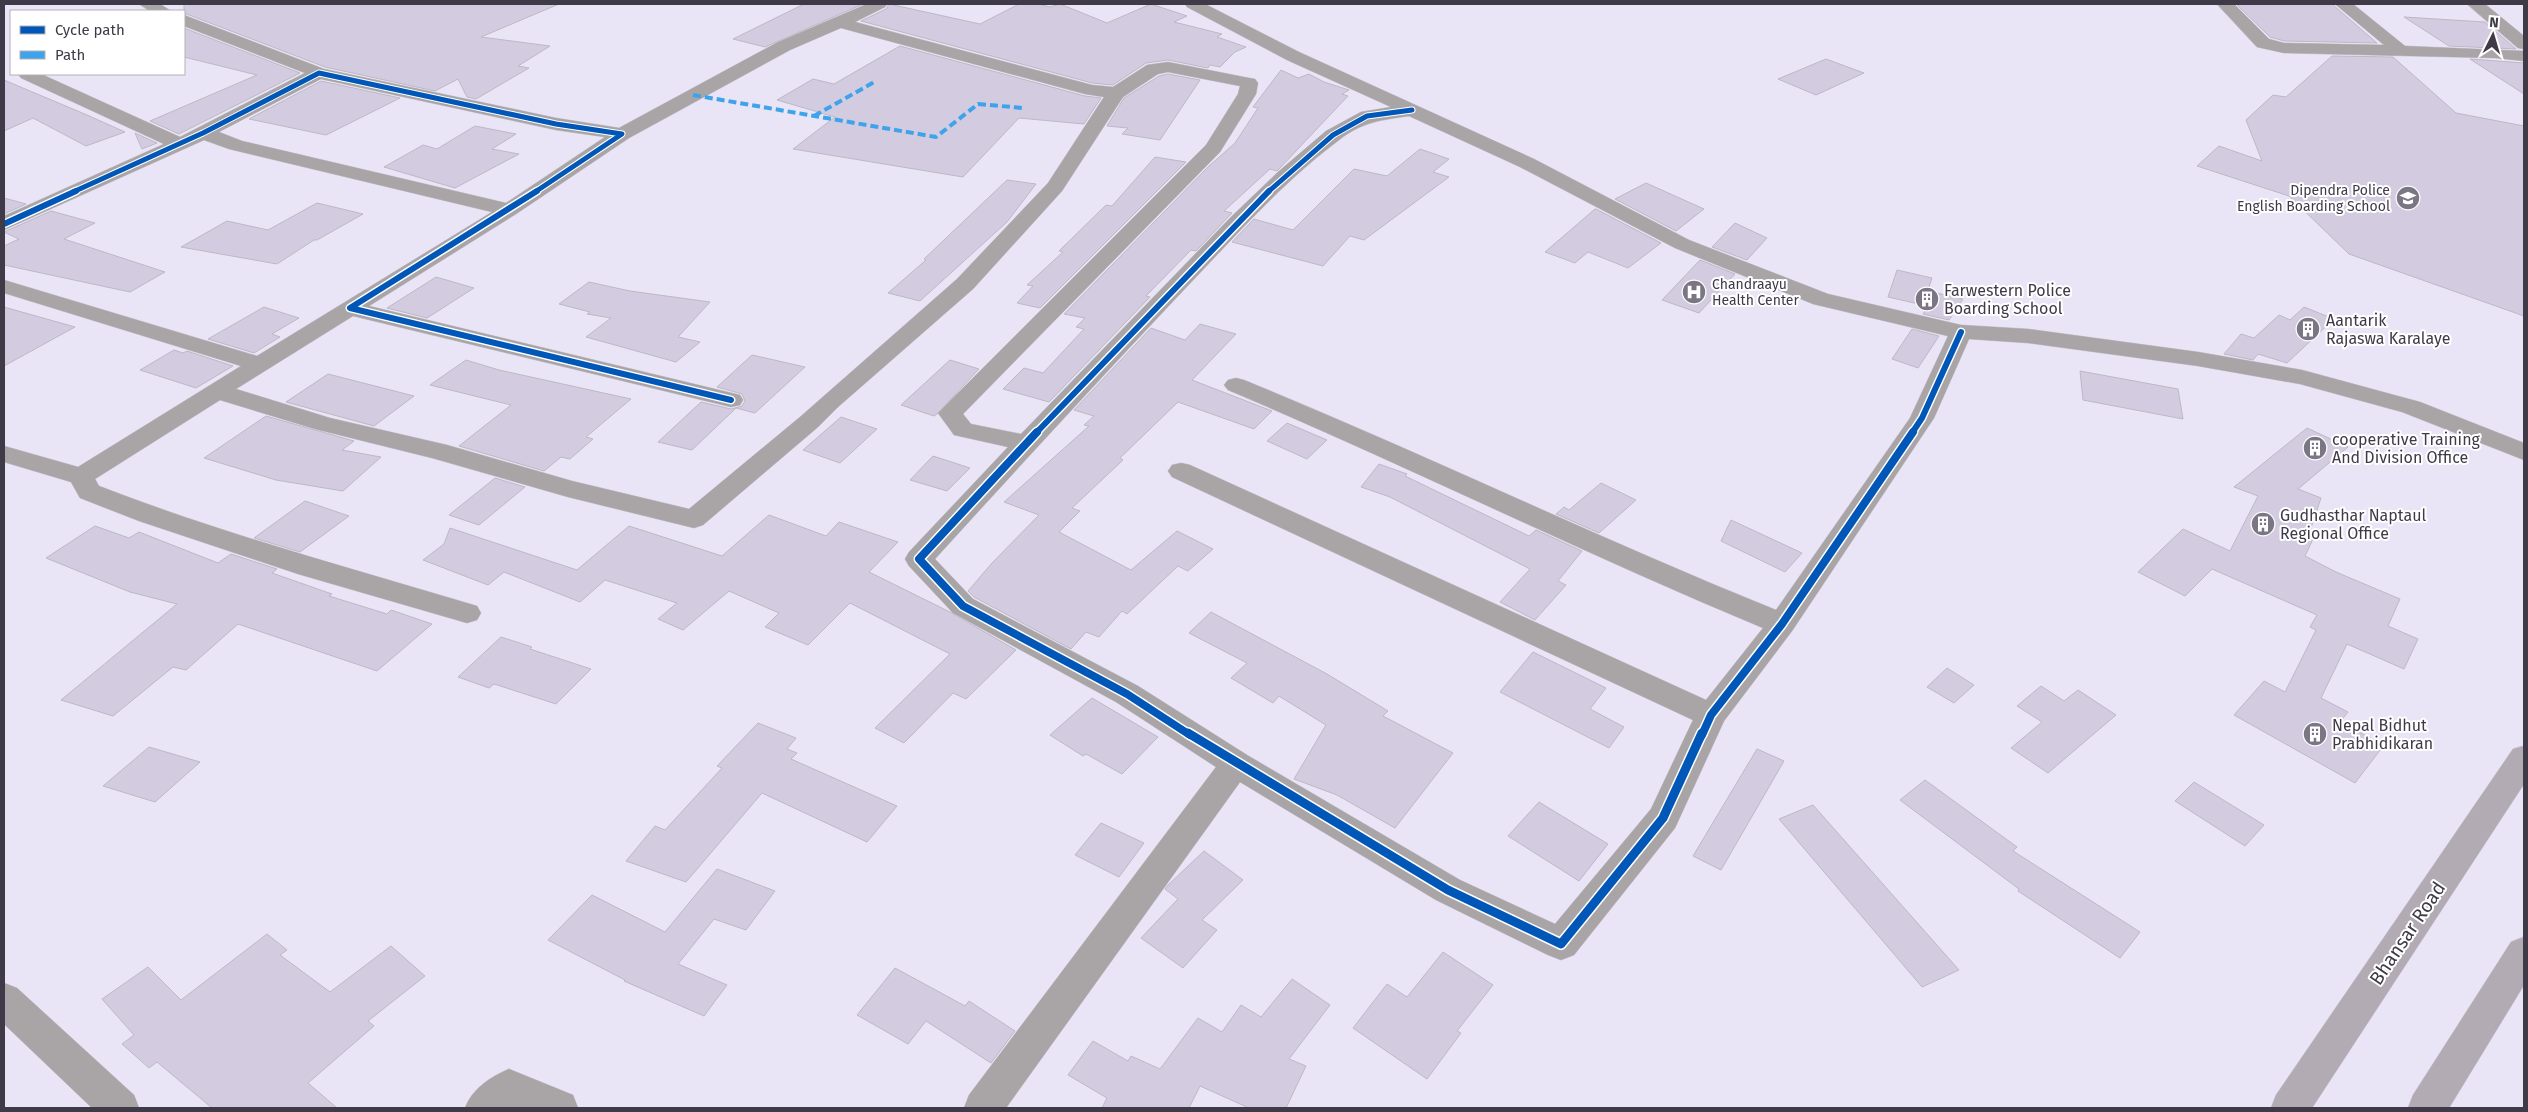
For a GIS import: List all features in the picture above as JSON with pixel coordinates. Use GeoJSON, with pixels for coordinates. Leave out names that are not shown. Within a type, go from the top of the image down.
{"type":"FeatureCollection","features":[{"type":"Feature","properties":{"kind":"highway","name":"Bhansar Road"},"geometry":{"type":"LineString","coordinates":[[2290,1108],[2524,758]]}},
{"type":"Feature","properties":{"kind":"highway"},"geometry":{"type":"LineString","coordinates":[[2426,1108],[2524,953]]}},
{"type":"Feature","properties":{"kind":"street"},"geometry":{"type":"LineString","coordinates":[[147,4],[161,10]]}},
{"type":"Feature","properties":{"kind":"street"},"geometry":{"type":"LineString","coordinates":[[81,476],[510,210],[622,134],[784,46],[840,23],[879,4]]}},
{"type":"Feature","properties":{"kind":"street"},"geometry":{"type":"LineString","coordinates":[[1193,4],[1293,56],[1527,163],[1682,244],[1821,299],[1961,332],[2028,336],[2179,356],[2302,377],[2411,407],[2524,452]]}},
{"type":"Feature","properties":{"kind":"street"},"geometry":{"type":"LineString","coordinates":[[2225,4],[2263,43],[2284,48],[2524,56]]}},
{"type":"Feature","properties":{"kind":"street"},"geometry":{"type":"LineString","coordinates":[[2343,4],[2401,51]]}},
{"type":"Feature","properties":{"kind":"street"},"geometry":{"type":"LineString","coordinates":[[2475,4],[2524,44]]}},
{"type":"Feature","properties":{"kind":"street"},"geometry":{"type":"LineString","coordinates":[[185,20],[319,73],[556,124],[622,134]]}},
{"type":"Feature","properties":{"kind":"street"},"geometry":{"type":"LineString","coordinates":[[840,23],[1091,90],[1116,93]]}},
{"type":"Feature","properties":{"kind":"street"},"geometry":{"type":"LineString","coordinates":[[217,391],[324,424],[438,451],[568,489],[694,519],[809,422],[965,284],[1054,187],[1116,93],[1153,69],[1168,67],[1249,84],[1247,94],[1213,148],[950,413],[963,430],[1026,443]]}},
{"type":"Feature","properties":{"kind":"street"},"geometry":{"type":"LineString","coordinates":[[4,224],[203,133],[319,73]]}},
{"type":"Feature","properties":{"kind":"street"},"geometry":{"type":"LineString","coordinates":[[29,75],[178,143]]}},
{"type":"Feature","properties":{"kind":"street"},"geometry":{"type":"LineString","coordinates":[[1412,110],[1367,116],[1334,135],[1285,176],[1238,222],[1026,443],[919,559],[962,606],[1127,694],[1236,764],[1448,890],[1561,944],[1663,818],[1711,715],[1782,624],[1922,418],[1961,332]]}},
{"type":"Feature","properties":{"kind":"street"},"geometry":{"type":"LineString","coordinates":[[203,133],[236,145],[510,210]]}},
{"type":"Feature","properties":{"kind":"street"},"geometry":{"type":"LineString","coordinates":[[4,286],[260,364]]}},
{"type":"Feature","properties":{"kind":"street"},"geometry":{"type":"LineString","coordinates":[[350,308],[731,400]]}},
{"type":"Feature","properties":{"kind":"street"},"geometry":{"type":"LineString","coordinates":[[1236,385],[1315,417],[1690,588],[1782,624]]}},
{"type":"Feature","properties":{"kind":"street"},"geometry":{"type":"LineString","coordinates":[[4,454],[81,476],[89,492],[148,515],[308,567],[467,612]]}},
{"type":"Feature","properties":{"kind":"street"},"geometry":{"type":"LineString","coordinates":[[1181,471],[1322,534],[1596,665],[1711,715]]}},
{"type":"Feature","properties":{"kind":"street"},"geometry":{"type":"LineString","coordinates":[[983,1108],[1236,764]]}},
{"type":"Feature","properties":{"kind":"street"},"geometry":{"type":"LineString","coordinates":[[4,1000],[120,1108]]}},
{"type":"Feature","properties":{"kind":"street"},"geometry":{"type":"LineString","coordinates":[[484,1108],[509,1088],[559,1108]]}},
{"type":"Feature","properties":{"kind":"building"},"geometry":{"type":"Polygon","coordinates":[[[184,4],[559,4],[481,37],[550,46],[518,66],[529,68],[476,99],[467,97],[458,79],[435,91],[325,67],[185,13],[184,4]]]}},
{"type":"Feature","properties":{"kind":"building"},"geometry":{"type":"Polygon","coordinates":[[[804,4],[863,4],[765,47],[733,39],[804,4]]]}},
{"type":"Feature","properties":{"kind":"building"},"geometry":{"type":"Polygon","coordinates":[[[889,4],[980,24],[1019,4],[1038,4],[1050,7],[1060,4],[1107,23],[1151,4],[1187,16],[1174,22],[1222,34],[1217,37],[1246,47],[1235,52],[1220,67],[1210,65],[1208,68],[1168,60],[1146,63],[1113,85],[1092,83],[861,21],[886,9],[889,4]]]}},
{"type":"Feature","properties":{"kind":"building"},"geometry":{"type":"Polygon","coordinates":[[[2236,4],[2332,4],[2377,43],[2284,41],[2270,37],[2236,4]]]}},
{"type":"Feature","properties":{"kind":"building"},"geometry":{"type":"Polygon","coordinates":[[[2404,17],[2485,22],[2516,49],[2449,46],[2404,17]]]}},
{"type":"Feature","properties":{"kind":"building"},"geometry":{"type":"Polygon","coordinates":[[[185,28],[300,73],[179,134],[150,121],[257,75],[185,57],[185,28]]]}},
{"type":"Feature","properties":{"kind":"building"},"geometry":{"type":"Polygon","coordinates":[[[900,46],[1085,96],[1101,98],[1084,124],[1019,118],[963,177],[793,149],[835,117],[777,100],[813,79],[834,84],[900,46]]]}},
{"type":"Feature","properties":{"kind":"building","name":"Dipendra Police English Boarding School"},"geometry":{"type":"Polygon","coordinates":[[[2332,56],[2393,57],[2456,113],[2524,126],[2524,316],[2349,254],[2289,196],[2197,166],[2219,146],[2262,161],[2246,120],[2273,95],[2286,97],[2332,56]]]}},
{"type":"Feature","properties":{"kind":"building"},"geometry":{"type":"Polygon","coordinates":[[[1826,59],[1864,73],[1816,95],[1778,79],[1826,59]]]}},
{"type":"Feature","properties":{"kind":"building"},"geometry":{"type":"Polygon","coordinates":[[[2470,59],[2524,63],[2524,94],[2470,59]]]}},
{"type":"Feature","properties":{"kind":"building"},"geometry":{"type":"Polygon","coordinates":[[[1281,70],[1298,78],[1309,74],[1324,82],[1349,90],[1342,94],[1348,96],[1277,171],[1270,169],[1224,211],[1232,213],[1196,251],[1191,250],[1146,296],[1150,297],[1049,402],[1003,389],[1024,368],[1043,373],[1084,329],[1076,327],[1085,318],[1064,314],[1209,166],[1235,143],[1258,108],[1253,107],[1281,70]]]}},
{"type":"Feature","properties":{"kind":"building"},"geometry":{"type":"Polygon","coordinates":[[[1168,74],[1200,80],[1160,140],[1122,134],[1128,128],[1107,126],[1124,98],[1159,76],[1168,74]]]}},
{"type":"Feature","properties":{"kind":"building"},"geometry":{"type":"Polygon","coordinates":[[[4,80],[125,132],[86,146],[33,118],[4,131],[4,80]]]}},
{"type":"Feature","properties":{"kind":"building"},"geometry":{"type":"Polygon","coordinates":[[[321,81],[400,98],[326,135],[249,119],[321,81]]]}},
{"type":"Feature","properties":{"kind":"building"},"geometry":{"type":"Polygon","coordinates":[[[475,126],[516,134],[492,149],[519,154],[455,188],[384,167],[423,145],[437,149],[475,126]]]}},
{"type":"Feature","properties":{"kind":"building"},"geometry":{"type":"Polygon","coordinates":[[[135,133],[157,143],[142,149],[135,133]]]}},
{"type":"Feature","properties":{"kind":"building"},"geometry":{"type":"Polygon","coordinates":[[[1420,149],[1449,159],[1433,172],[1449,177],[1364,240],[1350,236],[1323,266],[1232,242],[1254,219],[1293,230],[1354,169],[1387,176],[1420,149]]]}},
{"type":"Feature","properties":{"kind":"building"},"geometry":{"type":"Polygon","coordinates":[[[1155,157],[1186,162],[1040,308],[1017,303],[1033,286],[1027,285],[1063,252],[1059,251],[1106,205],[1112,206],[1155,157]]]}},
{"type":"Feature","properties":{"kind":"building"},"geometry":{"type":"Polygon","coordinates":[[[1007,180],[1036,184],[1007,222],[920,301],[888,293],[926,260],[924,259],[1007,180]]]}},
{"type":"Feature","properties":{"kind":"building"},"geometry":{"type":"Polygon","coordinates":[[[1646,183],[1704,209],[1676,231],[1615,199],[1646,183]]]}},
{"type":"Feature","properties":{"kind":"building"},"geometry":{"type":"Polygon","coordinates":[[[4,198],[26,204],[4,214],[4,198]]]}},
{"type":"Feature","properties":{"kind":"building"},"geometry":{"type":"Polygon","coordinates":[[[317,203],[363,214],[314,240],[277,264],[181,247],[227,221],[268,230],[317,203]]]}},
{"type":"Feature","properties":{"kind":"building"},"geometry":{"type":"Polygon","coordinates":[[[1595,209],[1661,243],[1628,268],[1588,252],[1575,263],[1545,252],[1595,209]]]}},
{"type":"Feature","properties":{"kind":"building"},"geometry":{"type":"Polygon","coordinates":[[[51,211],[95,223],[64,239],[165,272],[130,292],[4,265],[4,246],[19,239],[4,232],[51,211]]]}},
{"type":"Feature","properties":{"kind":"building"},"geometry":{"type":"Polygon","coordinates":[[[1735,223],[1767,238],[1747,260],[1712,247],[1735,223]]]}},
{"type":"Feature","properties":{"kind":"building","name":"Chandraayu Health Center"},"geometry":{"type":"Polygon","coordinates":[[[1700,260],[1735,274],[1699,313],[1662,300],[1700,260]]]}},
{"type":"Feature","properties":{"kind":"building"},"geometry":{"type":"Polygon","coordinates":[[[1897,270],[1932,278],[1923,305],[1888,297],[1897,270]]]}},
{"type":"Feature","properties":{"kind":"building"},"geometry":{"type":"Polygon","coordinates":[[[436,277],[474,288],[427,318],[387,308],[436,277]]]}},
{"type":"Feature","properties":{"kind":"building"},"geometry":{"type":"Polygon","coordinates":[[[589,282],[630,291],[710,302],[678,337],[700,342],[676,362],[586,337],[611,318],[587,314],[590,312],[559,304],[589,282]]]}},
{"type":"Feature","properties":{"kind":"building"},"geometry":{"type":"Polygon","coordinates":[[[1937,293],[1963,299],[1949,320],[1923,314],[1937,293]]]}},
{"type":"Feature","properties":{"kind":"building"},"geometry":{"type":"Polygon","coordinates":[[[4,307],[75,327],[4,366],[4,307]]]}},
{"type":"Feature","properties":{"kind":"building"},"geometry":{"type":"Polygon","coordinates":[[[264,307],[299,318],[272,334],[280,337],[254,353],[208,339],[264,307]]]}},
{"type":"Feature","properties":{"kind":"building"},"geometry":{"type":"Polygon","coordinates":[[[2304,307],[2334,319],[2287,363],[2258,354],[2253,360],[2224,354],[2241,334],[2254,338],[2279,315],[2290,320],[2304,307]]]}},
{"type":"Feature","properties":{"kind":"building"},"geometry":{"type":"Polygon","coordinates":[[[1200,324],[1236,334],[1192,380],[1272,411],[1254,429],[1178,402],[1120,458],[1123,460],[1072,508],[1080,511],[1059,532],[1131,570],[1177,531],[1213,549],[1188,571],[1178,566],[1127,614],[1122,611],[1099,637],[1086,632],[1071,649],[974,597],[968,591],[992,563],[1039,515],[1004,502],[1089,426],[1084,425],[1094,416],[1074,410],[1151,328],[1185,340],[1200,324]]]}},
{"type":"Feature","properties":{"kind":"building"},"geometry":{"type":"Polygon","coordinates":[[[1912,329],[1939,336],[1918,368],[1892,359],[1912,329]]]}},
{"type":"Feature","properties":{"kind":"building"},"geometry":{"type":"Polygon","coordinates":[[[174,350],[183,353],[187,351],[233,366],[196,388],[140,370],[174,350]]]}},
{"type":"Feature","properties":{"kind":"building"},"geometry":{"type":"Polygon","coordinates":[[[752,355],[805,367],[755,413],[736,408],[692,450],[658,442],[701,402],[731,409],[742,406],[745,401],[742,394],[717,387],[752,355]]]}},
{"type":"Feature","properties":{"kind":"building"},"geometry":{"type":"Polygon","coordinates":[[[466,360],[499,370],[631,399],[586,437],[593,439],[570,459],[561,457],[544,471],[459,446],[511,405],[430,385],[466,360]]]}},
{"type":"Feature","properties":{"kind":"building"},"geometry":{"type":"Polygon","coordinates":[[[950,360],[979,369],[937,414],[934,416],[901,405],[950,360]]]}},
{"type":"Feature","properties":{"kind":"building"},"geometry":{"type":"Polygon","coordinates":[[[2080,371],[2178,389],[2183,419],[2083,400],[2080,371]]]}},
{"type":"Feature","properties":{"kind":"building"},"geometry":{"type":"Polygon","coordinates":[[[328,374],[414,396],[374,426],[286,402],[328,374]]]}},
{"type":"Feature","properties":{"kind":"building"},"geometry":{"type":"Polygon","coordinates":[[[266,416],[354,441],[342,450],[381,457],[343,491],[276,480],[204,458],[266,416]]]}},
{"type":"Feature","properties":{"kind":"building"},"geometry":{"type":"Polygon","coordinates":[[[841,417],[877,429],[840,463],[803,450],[841,417]]]}},
{"type":"Feature","properties":{"kind":"building"},"geometry":{"type":"Polygon","coordinates":[[[1287,423],[1327,440],[1307,459],[1267,441],[1287,423]]]}},
{"type":"Feature","properties":{"kind":"building"},"geometry":{"type":"Polygon","coordinates":[[[2307,428],[2348,447],[2298,489],[2321,498],[2309,534],[2314,537],[2305,556],[2336,572],[2400,599],[2388,626],[2418,639],[2404,669],[2347,644],[2321,698],[2348,712],[2340,722],[2384,745],[2355,783],[2234,715],[2264,681],[2285,692],[2316,630],[2310,627],[2317,615],[2212,569],[2185,596],[2138,572],[2183,529],[2230,551],[2258,496],[2234,487],[2307,428]]]}},
{"type":"Feature","properties":{"kind":"building"},"geometry":{"type":"Polygon","coordinates":[[[933,456],[970,468],[947,491],[910,480],[933,456]]]}},
{"type":"Feature","properties":{"kind":"building"},"geometry":{"type":"Polygon","coordinates":[[[1379,464],[1407,474],[1405,476],[1529,536],[1536,530],[1582,551],[1558,581],[1566,585],[1535,620],[1500,602],[1530,569],[1390,497],[1361,487],[1379,464]]]}},
{"type":"Feature","properties":{"kind":"building"},"geometry":{"type":"Polygon","coordinates":[[[495,478],[525,487],[479,525],[449,515],[495,478]]]}},
{"type":"Feature","properties":{"kind":"building"},"geometry":{"type":"Polygon","coordinates":[[[1601,483],[1636,500],[1599,533],[1556,514],[1564,507],[1569,510],[1601,483]]]}},
{"type":"Feature","properties":{"kind":"building"},"geometry":{"type":"Polygon","coordinates":[[[305,501],[349,516],[300,552],[254,538],[305,501]]]}},
{"type":"Feature","properties":{"kind":"building"},"geometry":{"type":"Polygon","coordinates":[[[769,515],[826,536],[839,522],[898,542],[869,572],[950,612],[1016,650],[966,699],[953,693],[904,743],[875,728],[950,654],[850,603],[808,645],[765,627],[779,613],[729,591],[683,630],[658,619],[677,603],[605,580],[580,602],[504,572],[488,585],[423,560],[444,544],[450,528],[577,570],[629,526],[722,556],[769,515]]]}},
{"type":"Feature","properties":{"kind":"building"},"geometry":{"type":"Polygon","coordinates":[[[1731,520],[1802,553],[1785,572],[1721,541],[1731,520]]]}},
{"type":"Feature","properties":{"kind":"building"},"geometry":{"type":"Polygon","coordinates":[[[95,526],[129,538],[139,532],[218,563],[231,554],[277,569],[272,573],[332,594],[329,596],[387,614],[391,610],[432,624],[377,671],[238,624],[186,670],[173,667],[113,716],[61,700],[177,604],[130,592],[46,558],[95,526]]]}},
{"type":"Feature","properties":{"kind":"building"},"geometry":{"type":"Polygon","coordinates":[[[1211,612],[1327,674],[1388,711],[1383,716],[1453,753],[1395,828],[1337,795],[1294,779],[1326,725],[1279,696],[1273,703],[1231,678],[1247,663],[1189,633],[1211,612]]]}},
{"type":"Feature","properties":{"kind":"building"},"geometry":{"type":"Polygon","coordinates":[[[501,637],[532,647],[530,649],[591,669],[556,704],[494,684],[489,688],[458,677],[501,637]]]}},
{"type":"Feature","properties":{"kind":"building"},"geometry":{"type":"Polygon","coordinates":[[[1533,652],[1606,688],[1590,709],[1624,727],[1609,748],[1500,692],[1533,652]]]}},
{"type":"Feature","properties":{"kind":"building"},"geometry":{"type":"Polygon","coordinates":[[[1947,668],[1974,685],[1954,703],[1927,687],[1947,668]]]}},
{"type":"Feature","properties":{"kind":"building"},"geometry":{"type":"Polygon","coordinates":[[[2041,686],[2064,701],[2078,690],[2116,715],[2048,773],[2011,748],[2042,722],[2017,706],[2041,686]]]}},
{"type":"Feature","properties":{"kind":"building"},"geometry":{"type":"Polygon","coordinates":[[[1092,698],[1158,737],[1122,774],[1086,754],[1083,756],[1050,735],[1092,698]]]}},
{"type":"Feature","properties":{"kind":"building"},"geometry":{"type":"Polygon","coordinates":[[[758,723],[796,738],[787,749],[797,753],[791,759],[897,806],[867,842],[762,793],[686,882],[626,861],[655,826],[665,830],[722,768],[717,766],[758,723]]]}},
{"type":"Feature","properties":{"kind":"building"},"geometry":{"type":"Polygon","coordinates":[[[149,747],[200,762],[155,802],[103,786],[149,747]]]}},
{"type":"Feature","properties":{"kind":"building"},"geometry":{"type":"Polygon","coordinates":[[[1757,749],[1784,761],[1721,870],[1693,856],[1757,749]]]}},
{"type":"Feature","properties":{"kind":"building"},"geometry":{"type":"Polygon","coordinates":[[[1925,780],[2017,847],[2013,851],[2140,932],[2120,958],[2018,891],[2019,889],[1900,800],[1925,780]]]}},
{"type":"Feature","properties":{"kind":"building"},"geometry":{"type":"Polygon","coordinates":[[[2194,782],[2264,825],[2245,846],[2175,801],[2194,782]]]}},
{"type":"Feature","properties":{"kind":"building"},"geometry":{"type":"Polygon","coordinates":[[[1539,802],[1608,844],[1579,881],[1508,836],[1539,802]]]}},
{"type":"Feature","properties":{"kind":"building"},"geometry":{"type":"Polygon","coordinates":[[[1813,805],[1959,970],[1922,987],[1779,819],[1813,805]]]}},
{"type":"Feature","properties":{"kind":"building"},"geometry":{"type":"Polygon","coordinates":[[[1101,823],[1144,843],[1119,877],[1075,855],[1101,823]]]}},
{"type":"Feature","properties":{"kind":"building"},"geometry":{"type":"Polygon","coordinates":[[[1204,851],[1243,880],[1202,920],[1217,930],[1183,968],[1141,938],[1178,899],[1165,889],[1204,851]]]}},
{"type":"Feature","properties":{"kind":"building"},"geometry":{"type":"Polygon","coordinates":[[[717,869],[775,891],[746,930],[714,919],[678,964],[727,985],[704,1016],[624,981],[548,940],[592,895],[665,932],[717,869]]]}},
{"type":"Feature","properties":{"kind":"building"},"geometry":{"type":"Polygon","coordinates":[[[267,934],[287,950],[280,955],[330,992],[391,946],[425,976],[368,1021],[374,1026],[308,1083],[337,1108],[212,1108],[157,1062],[149,1068],[122,1044],[134,1035],[102,999],[148,967],[181,1000],[267,934]]]}},
{"type":"Feature","properties":{"kind":"building"},"geometry":{"type":"Polygon","coordinates":[[[1443,952],[1493,985],[1457,1031],[1461,1033],[1427,1079],[1353,1028],[1387,984],[1407,997],[1443,952]]]}},
{"type":"Feature","properties":{"kind":"building"},"geometry":{"type":"Polygon","coordinates":[[[895,968],[965,1006],[969,1001],[1015,1031],[991,1063],[926,1021],[908,1044],[857,1015],[895,968]]]}},
{"type":"Feature","properties":{"kind":"building"},"geometry":{"type":"Polygon","coordinates":[[[1292,979],[1330,1005],[1289,1059],[1306,1066],[1286,1108],[1249,1108],[1200,1086],[1189,1108],[1102,1108],[1107,1098],[1068,1075],[1093,1041],[1128,1061],[1131,1056],[1160,1069],[1198,1018],[1222,1032],[1241,1005],[1261,1017],[1292,979]]]}},
{"type":"Feature","properties":{"kind":"marked path"},"geometry":{"type":"LineString","coordinates":[[814,116],[876,81]]}},
{"type":"Feature","properties":{"kind":"marked path"},"geometry":{"type":"LineString","coordinates":[[693,95],[936,137],[978,104],[1023,108]]}},
{"type":"Feature","properties":{"kind":"cycle path"},"geometry":{"type":"LineString","coordinates":[[4,224],[203,133],[319,73],[556,124],[622,134],[509,210],[350,308],[731,400]]}},
{"type":"Feature","properties":{"kind":"cycle path"},"geometry":{"type":"LineString","coordinates":[[1412,110],[1367,116],[1333,135],[1285,176],[1237,222],[1072,394],[919,559],[963,606],[1127,694],[1236,764],[1448,890],[1561,944],[1663,818],[1711,715],[1782,624],[1922,418],[1961,332]]}},
{"type":"Feature","properties":{"kind":"place","name":"Dipendra Police English Boarding School"},"geometry":{"type":"Point","coordinates":[2408,198]}},
{"type":"Feature","properties":{"kind":"place","name":"Chandraayu Health Center"},"geometry":{"type":"Point","coordinates":[1694,292]}},
{"type":"Feature","properties":{"kind":"place","name":"Farwestern Police Boarding School"},"geometry":{"type":"Point","coordinates":[1927,299]}},
{"type":"Feature","properties":{"kind":"place","name":"Aantarik Rajaswa Karalaye"},"geometry":{"type":"Point","coordinates":[2308,329]}},
{"type":"Feature","properties":{"kind":"place","name":"cooperative Training And Division Office"},"geometry":{"type":"Point","coordinates":[2315,448]}},
{"type":"Feature","properties":{"kind":"place","name":"Gudhasthar Naptaul Regional Office"},"geometry":{"type":"Point","coordinates":[2263,524]}},
{"type":"Feature","properties":{"kind":"place","name":"Nepal Bidhut Prabhidikaran"},"geometry":{"type":"Point","coordinates":[2315,734]}}]}
